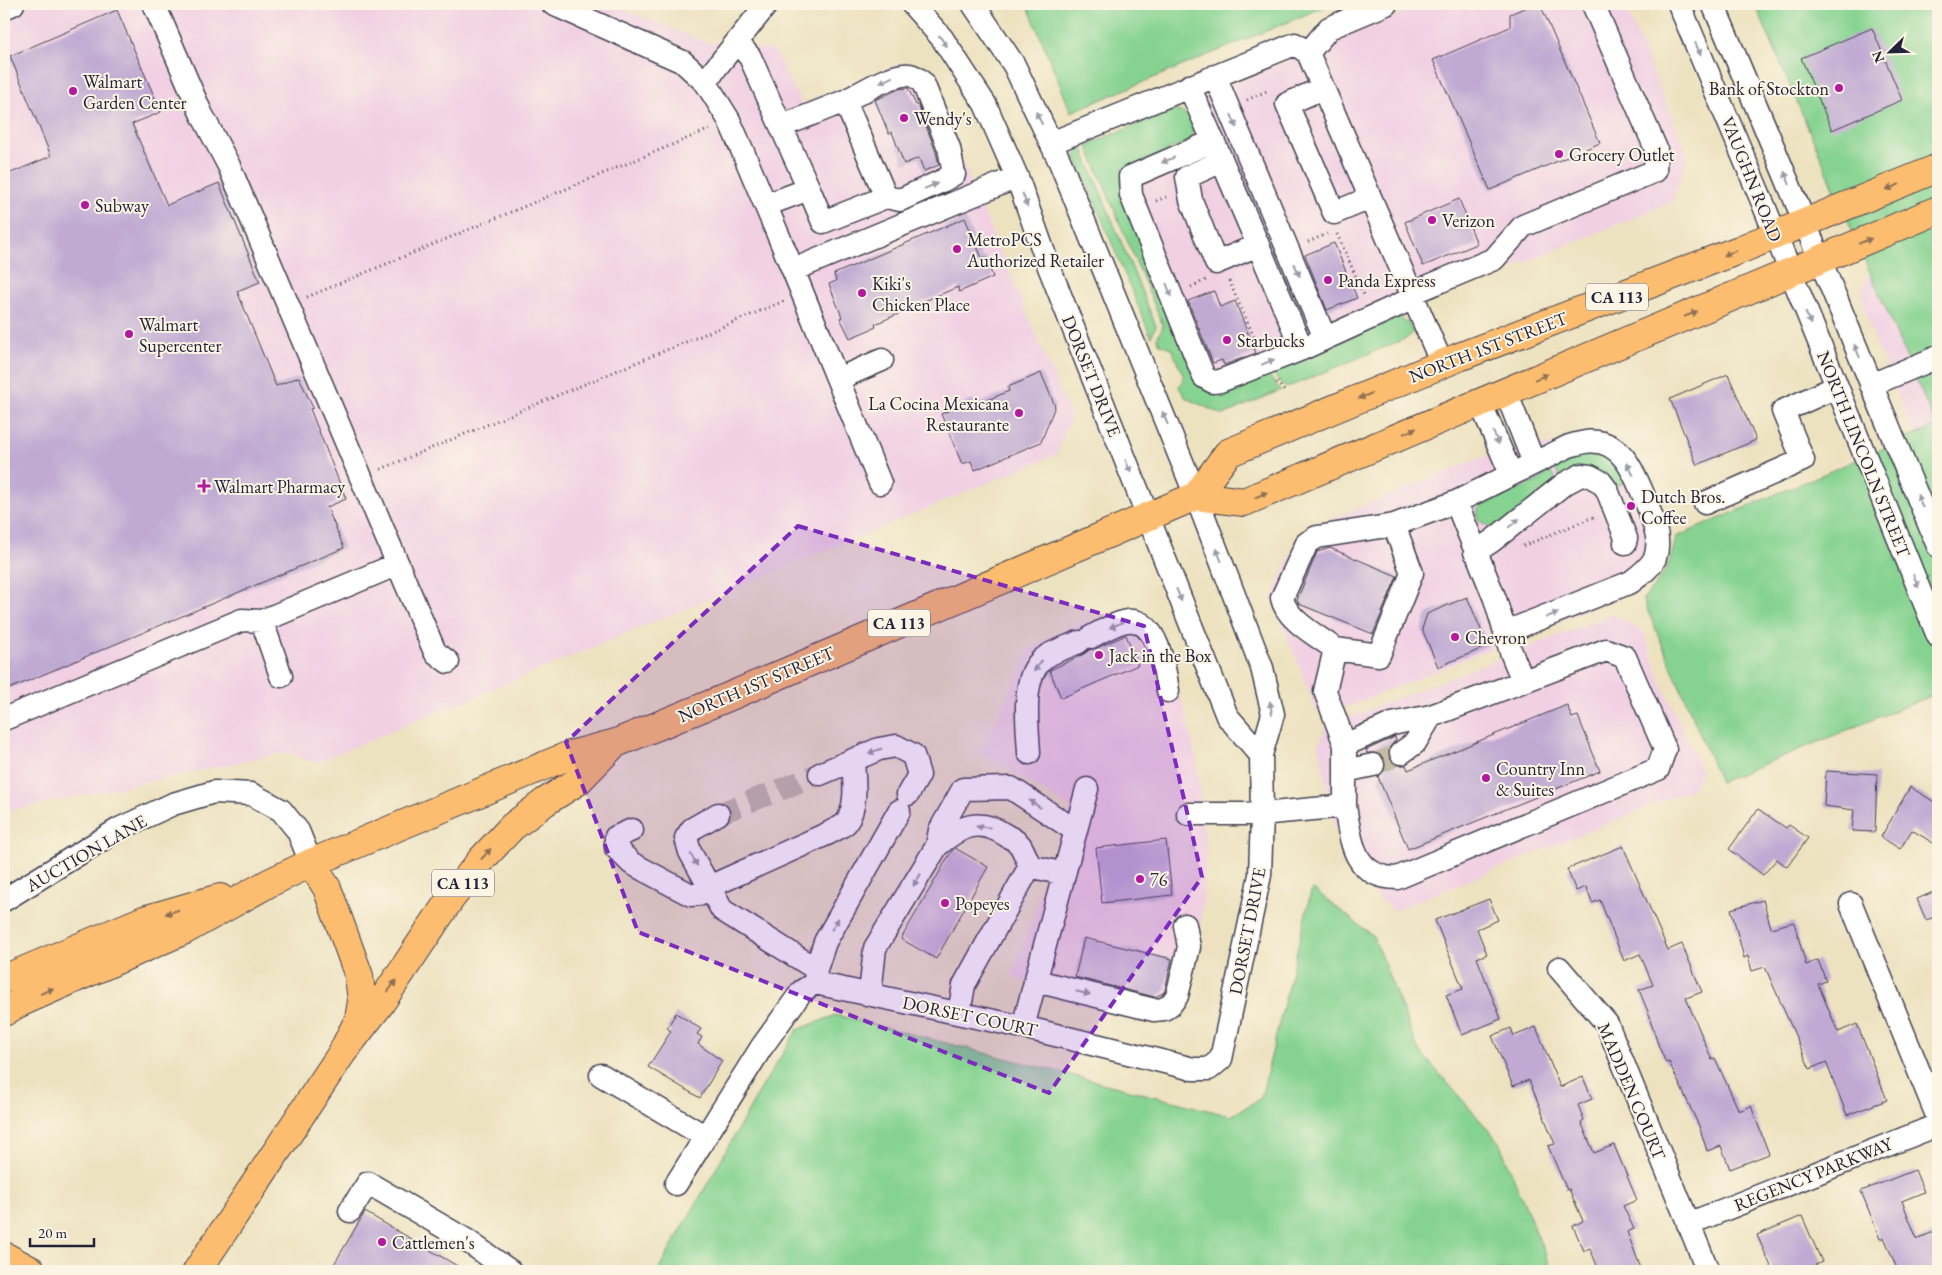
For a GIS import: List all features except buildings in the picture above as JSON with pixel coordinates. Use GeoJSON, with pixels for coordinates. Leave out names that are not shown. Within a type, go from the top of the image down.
{"type":"FeatureCollection","features":[{"type":"Feature","properties":{"kind":"main road","name":"NORTH 1ST STREET"},"geometry":{"type":"LineString","coordinates":[[311,863],[570,755],[616,743],[808,663],[1196,496],[1228,452],[1442,364],[1806,223],[1938,168]]}},
{"type":"Feature","properties":{"kind":"main road","name":"CA 113"},"geometry":{"type":"LineString","coordinates":[[1196,496],[1244,502],[1938,210]]}},
{"type":"Feature","properties":{"kind":"main road","name":"CA 113"},"geometry":{"type":"LineString","coordinates":[[198,1271],[342,1053],[380,1004],[451,898],[482,859],[512,827],[545,802],[578,781],[616,743]]}},
{"type":"Feature","properties":{"kind":"main road","name":"CA 113"},"geometry":{"type":"LineString","coordinates":[[4,979],[144,920],[269,883],[311,863]]}},
{"type":"Feature","properties":{"kind":"main road"},"geometry":{"type":"LineString","coordinates":[[311,863],[327,888],[359,976],[362,1001],[359,1019],[342,1053]]}},
{"type":"Feature","properties":{"kind":"main road"},"geometry":{"type":"LineString","coordinates":[[4,1012],[17,1004],[185,930],[269,883]]}},
{"type":"Feature","properties":{"kind":"main road"},"geometry":{"type":"LineString","coordinates":[[4,1256],[32,1271]]}},
{"type":"Feature","properties":{"kind":"street"},"geometry":{"type":"LineString","coordinates":[[4,8],[13,4]]}},
{"type":"Feature","properties":{"kind":"street"},"geometry":{"type":"LineString","coordinates":[[154,4],[201,112],[229,166],[435,652],[448,662]]}},
{"type":"Feature","properties":{"kind":"street"},"geometry":{"type":"LineString","coordinates":[[552,4],[683,62],[706,83],[729,120],[880,483]]}},
{"type":"Feature","properties":{"kind":"street"},"geometry":{"type":"LineString","coordinates":[[706,83],[767,4]]}},
{"type":"Feature","properties":{"kind":"street","name":"DORSET DRIVE"},"geometry":{"type":"LineString","coordinates":[[912,4],[942,38],[985,104],[1017,177],[1049,267],[1227,716],[1260,755]]}},
{"type":"Feature","properties":{"kind":"street","name":"DORSET DRIVE"},"geometry":{"type":"LineString","coordinates":[[973,4],[1014,65],[1051,143],[1196,496],[1262,668],[1273,714],[1260,755],[1262,814],[1260,875],[1221,1059],[1209,1069]]}},
{"type":"Feature","properties":{"kind":"street"},"geometry":{"type":"LineString","coordinates":[[1308,53],[1329,28],[1386,4]]}},
{"type":"Feature","properties":{"kind":"street"},"geometry":{"type":"LineString","coordinates":[[1213,141],[1130,177],[1131,195],[1204,377],[1213,382],[1220,382],[1302,349],[1494,259],[1523,226],[1655,170],[1656,149],[1593,4]]}},
{"type":"Feature","properties":{"kind":"street","name":"VAUGHN ROAD"},"geometry":{"type":"LineString","coordinates":[[1679,4],[1790,272]]}},
{"type":"Feature","properties":{"kind":"street","name":"VAUGHN ROAD"},"geometry":{"type":"LineString","coordinates":[[1713,4],[1820,260]]}},
{"type":"Feature","properties":{"kind":"street"},"geometry":{"type":"LineString","coordinates":[[737,42],[750,57],[823,222],[886,198],[900,200],[954,174],[949,148],[923,83],[915,76],[908,74],[894,77],[845,101],[782,126]]}},
{"type":"Feature","properties":{"kind":"street"},"geometry":{"type":"LineString","coordinates":[[1051,143],[1295,44],[1308,53],[1442,364]]}},
{"type":"Feature","properties":{"kind":"street"},"geometry":{"type":"LineString","coordinates":[[1215,76],[1326,338]]}},
{"type":"Feature","properties":{"kind":"street"},"geometry":{"type":"LineString","coordinates":[[1189,86],[1302,349]]}},
{"type":"Feature","properties":{"kind":"street"},"geometry":{"type":"LineString","coordinates":[[1323,88],[1287,104],[1334,213],[1370,198]]}},
{"type":"Feature","properties":{"kind":"street"},"geometry":{"type":"LineString","coordinates":[[845,101],[886,198]]}},
{"type":"Feature","properties":{"kind":"street"},"geometry":{"type":"LineString","coordinates":[[1222,161],[1187,178],[1191,200],[1217,274],[1258,245]]}},
{"type":"Feature","properties":{"kind":"street"},"geometry":{"type":"LineString","coordinates":[[793,270],[1017,177]]}},
{"type":"Feature","properties":{"kind":"street"},"geometry":{"type":"LineString","coordinates":[[766,206],[809,189]]}},
{"type":"Feature","properties":{"kind":"street","name":"NORTH LINCOLN STREET"},"geometry":{"type":"LineString","coordinates":[[1820,260],[1938,546]]}},
{"type":"Feature","properties":{"kind":"street","name":"NORTH LINCOLN STREET"},"geometry":{"type":"LineString","coordinates":[[1790,272],[1938,636]]}},
{"type":"Feature","properties":{"kind":"street"},"geometry":{"type":"LineString","coordinates":[[1871,385],[1938,357]]}},
{"type":"Feature","properties":{"kind":"street"},"geometry":{"type":"LineString","coordinates":[[838,380],[882,360]]}},
{"type":"Feature","properties":{"kind":"street"},"geometry":{"type":"LineString","coordinates":[[1705,503],[1803,460],[1783,411],[1836,387]]}},
{"type":"Feature","properties":{"kind":"street"},"geometry":{"type":"LineString","coordinates":[[1506,392],[1534,463]]}},
{"type":"Feature","properties":{"kind":"street"},"geometry":{"type":"LineString","coordinates":[[1480,402],[1511,474]]}},
{"type":"Feature","properties":{"kind":"street"},"geometry":{"type":"LineString","coordinates":[[1394,525],[1412,573],[1379,655],[1335,649],[1290,616],[1283,607],[1282,598],[1308,543],[1317,537],[1394,525],[1456,502],[1569,446],[1586,441],[1600,442],[1611,446],[1624,457],[1633,473],[1656,529],[1657,547],[1654,559],[1642,575],[1630,582],[1506,632]]}},
{"type":"Feature","properties":{"kind":"street"},"geometry":{"type":"LineString","coordinates":[[1475,552],[1492,541],[1564,484],[1581,475],[1590,476],[1601,482],[1607,490],[1626,538],[1625,543]]}},
{"type":"Feature","properties":{"kind":"street"},"geometry":{"type":"LineString","coordinates":[[1456,502],[1495,599],[1523,682]]}},
{"type":"Feature","properties":{"kind":"street"},"geometry":{"type":"LineString","coordinates":[[4,719],[242,620],[262,621],[398,564]]}},
{"type":"Feature","properties":{"kind":"street"},"geometry":{"type":"LineString","coordinates":[[1028,753],[1028,686],[1033,671],[1044,658],[1121,622],[1129,620],[1139,622],[1153,635],[1165,670],[1168,691]]}},
{"type":"Feature","properties":{"kind":"street"},"geometry":{"type":"LineString","coordinates":[[262,621],[281,676]]}},
{"type":"Feature","properties":{"kind":"street"},"geometry":{"type":"LineString","coordinates":[[1335,649],[1325,690],[1345,745],[1345,806],[1353,849],[1366,868],[1383,878],[1397,878],[1658,769],[1665,750],[1625,657],[1606,650],[1431,716],[1392,724],[1345,745]]}},
{"type":"Feature","properties":{"kind":"street"},"geometry":{"type":"LineString","coordinates":[[1401,753],[1415,743],[1431,716]]}},
{"type":"Feature","properties":{"kind":"street"},"geometry":{"type":"LineString","coordinates":[[676,1184],[761,1048],[815,976],[824,942],[919,775],[913,755],[896,746],[879,748],[820,774]]}},
{"type":"Feature","properties":{"kind":"street"},"geometry":{"type":"LineString","coordinates":[[632,830],[616,837],[616,848],[631,863],[691,895],[702,894],[709,887],[845,824],[852,808],[854,790],[853,760]]}},
{"type":"Feature","properties":{"kind":"street"},"geometry":{"type":"LineString","coordinates":[[1345,771],[1373,765]]}},
{"type":"Feature","properties":{"kind":"street"},"geometry":{"type":"LineString","coordinates":[[938,846],[940,830],[964,789],[1011,788],[1076,832]]}},
{"type":"Feature","properties":{"kind":"street"},"geometry":{"type":"LineString","coordinates":[[1023,1027],[1087,789]]}},
{"type":"Feature","properties":{"kind":"street","name":"AUCTION LANE"},"geometry":{"type":"LineString","coordinates":[[4,900],[119,829],[173,804],[214,792],[251,794],[281,810],[298,831],[311,863]]}},
{"type":"Feature","properties":{"kind":"street"},"geometry":{"type":"LineString","coordinates":[[1188,814],[1262,814],[1345,806]]}},
{"type":"Feature","properties":{"kind":"street"},"geometry":{"type":"LineString","coordinates":[[718,814],[692,829],[686,838],[690,852],[722,910],[815,976]]}},
{"type":"Feature","properties":{"kind":"street"},"geometry":{"type":"LineString","coordinates":[[870,994],[875,948],[938,846],[954,832],[967,827],[982,826],[999,830],[1020,844],[1030,866]]}},
{"type":"Feature","properties":{"kind":"street"},"geometry":{"type":"LineString","coordinates":[[1030,866],[1064,874]]}},
{"type":"Feature","properties":{"kind":"street"},"geometry":{"type":"LineString","coordinates":[[959,1013],[964,985],[1030,866]]}},
{"type":"Feature","properties":{"kind":"street"},"geometry":{"type":"LineString","coordinates":[[1851,904],[1938,1118]]}},
{"type":"Feature","properties":{"kind":"street"},"geometry":{"type":"LineString","coordinates":[[1036,981],[1154,1010],[1164,1009],[1177,996],[1189,947],[1185,924]]}},
{"type":"Feature","properties":{"kind":"street","name":"MADDEN COURT"},"geometry":{"type":"LineString","coordinates":[[1559,968],[1607,1024],[1708,1271]]}},
{"type":"Feature","properties":{"kind":"street","name":"DORSET COURT"},"geometry":{"type":"LineString","coordinates":[[815,976],[870,994],[1023,1027],[1193,1069],[1209,1069]]}},
{"type":"Feature","properties":{"kind":"street"},"geometry":{"type":"LineString","coordinates":[[601,1075],[706,1137]]}},
{"type":"Feature","properties":{"kind":"street","name":"REGENCY PARKWAY"},"geometry":{"type":"LineString","coordinates":[[1688,1224],[1938,1125]]}},
{"type":"Feature","properties":{"kind":"street"},"geometry":{"type":"LineString","coordinates":[[350,1211],[368,1183],[466,1240],[510,1271]]}},
{"type":"Feature","properties":{"kind":"path"},"geometry":{"type":"LineString","coordinates":[[287,306],[717,126]]}},
{"type":"Feature","properties":{"kind":"path"},"geometry":{"type":"LineString","coordinates":[[1154,202],[1166,197]]}},
{"type":"Feature","properties":{"kind":"path"},"geometry":{"type":"LineString","coordinates":[[1186,279],[1190,287],[1217,274],[1270,375],[1286,393]]}},
{"type":"Feature","properties":{"kind":"path"},"geometry":{"type":"LineString","coordinates":[[362,477],[789,299]]}},
{"type":"Feature","properties":{"kind":"path"},"geometry":{"type":"LineString","coordinates":[[1520,547],[1597,516]]}},
{"type":"Feature","properties":{"kind":"highlighted area"},"geometry":{"type":"Polygon","coordinates":[[[798,526],[1144,626],[1202,877],[1049,1093],[638,932],[566,742],[798,526]]]}},
{"type":"Feature","properties":{"kind":"shaded area"},"geometry":{"type":"Polygon","coordinates":[[[4,4],[610,4],[705,42],[774,50],[802,104],[904,62],[916,66],[927,79],[1071,417],[1057,454],[315,763],[288,752],[4,812],[4,4]]]}},
{"type":"Feature","properties":{"kind":"shaded area"},"geometry":{"type":"Polygon","coordinates":[[[1424,4],[1624,4],[1688,155],[1672,202],[1249,376],[1216,387],[1123,187],[1196,138],[1198,127],[1186,102],[1424,4]]]}},
{"type":"Feature","properties":{"kind":"shaded area"},"geometry":{"type":"Polygon","coordinates":[[[1938,228],[1938,484],[1935,485],[1868,323],[1861,293],[1868,274],[1878,258],[1938,228]]]}},
{"type":"Feature","properties":{"kind":"shaded area"},"geometry":{"type":"Polygon","coordinates":[[[1585,432],[1663,520],[1631,592],[1355,704],[1318,714],[1272,599],[1299,533],[1490,454],[1558,443],[1585,432]]]}},
{"type":"Feature","properties":{"kind":"shaded area"},"geometry":{"type":"Polygon","coordinates":[[[1130,610],[1159,632],[1184,707],[1197,761],[1206,849],[1200,950],[1181,1008],[1176,1016],[1166,1020],[1154,1021],[1060,1000],[1012,976],[1070,808],[980,752],[1031,649],[1065,629],[1130,610]]]}},
{"type":"Feature","properties":{"kind":"shaded area"},"geometry":{"type":"Polygon","coordinates":[[[1613,614],[1644,633],[1663,687],[1702,772],[1694,788],[1393,911],[1343,865],[1318,746],[1325,727],[1613,614]]]}},
{"type":"Feature","properties":{"kind":"green space"},"geometry":{"type":"Polygon","coordinates":[[[1027,4],[1331,4],[1071,112],[1027,4]]]}},
{"type":"Feature","properties":{"kind":"green space"},"geometry":{"type":"Polygon","coordinates":[[[1755,4],[1938,4],[1938,693],[1720,782],[1643,599],[1665,571],[1676,537],[1936,426],[1755,4]]]}},
{"type":"Feature","properties":{"kind":"green space"},"geometry":{"type":"Polygon","coordinates":[[[1172,110],[1183,113],[1191,120],[1193,130],[1189,141],[1132,167],[1198,380],[1266,372],[1281,390],[1223,415],[1186,398],[1179,387],[1184,377],[1171,348],[1160,344],[1157,338],[1163,326],[1087,145],[1172,110]]]}},
{"type":"Feature","properties":{"kind":"green space"},"geometry":{"type":"Polygon","coordinates":[[[1082,147],[1156,326],[1151,337],[1075,155],[1082,147]]]}},
{"type":"Feature","properties":{"kind":"green space"},"geometry":{"type":"Polygon","coordinates":[[[1399,317],[1408,322],[1413,333],[1407,338],[1286,388],[1274,376],[1271,370],[1399,317]]]}},
{"type":"Feature","properties":{"kind":"green space"},"geometry":{"type":"Polygon","coordinates":[[[1590,450],[1610,456],[1628,481],[1614,487],[1561,478],[1555,470],[1552,463],[1590,450]]]}},
{"type":"Feature","properties":{"kind":"green space"},"geometry":{"type":"Polygon","coordinates":[[[1548,465],[1551,473],[1558,481],[1498,527],[1487,525],[1477,518],[1478,508],[1482,505],[1539,480],[1548,465]]]}},
{"type":"Feature","properties":{"kind":"green space"},"geometry":{"type":"Polygon","coordinates":[[[1312,888],[1373,936],[1418,1049],[1499,1142],[1552,1271],[658,1271],[762,1087],[797,1030],[836,1015],[1231,1116],[1261,1098],[1312,888]]]}},
{"type":"Feature","properties":{"kind":"tunnel"},"geometry":{"type":"LineString","coordinates":[[1373,765],[1401,753]]}},
{"type":"Feature","properties":{"kind":"tunnel"},"geometry":{"type":"LineString","coordinates":[[718,814],[820,774]]}},
{"type":"Feature","properties":{"kind":"place","name":"Bank of Stockton"},"geometry":{"type":"Point","coordinates":[1839,88]}},
{"type":"Feature","properties":{"kind":"place","name":"Walmart Garden Center"},"geometry":{"type":"Point","coordinates":[73,91]}},
{"type":"Feature","properties":{"kind":"place","name":"Wendy's"},"geometry":{"type":"Point","coordinates":[904,118]}},
{"type":"Feature","properties":{"kind":"place","name":"Grocery Outlet"},"geometry":{"type":"Point","coordinates":[1559,154]}},
{"type":"Feature","properties":{"kind":"place","name":"Subway"},"geometry":{"type":"Point","coordinates":[85,205]}},
{"type":"Feature","properties":{"kind":"place","name":"Verizon"},"geometry":{"type":"Point","coordinates":[1432,220]}},
{"type":"Feature","properties":{"kind":"place","name":"MetroPCS Authorized Retailer"},"geometry":{"type":"Point","coordinates":[957,249]}},
{"type":"Feature","properties":{"kind":"place","name":"Panda Express"},"geometry":{"type":"Point","coordinates":[1328,280]}},
{"type":"Feature","properties":{"kind":"place","name":"Kiki's Chicken Place"},"geometry":{"type":"Point","coordinates":[862,293]}},
{"type":"Feature","properties":{"kind":"place","name":"Walmart Supercenter"},"geometry":{"type":"Point","coordinates":[129,334]}},
{"type":"Feature","properties":{"kind":"place","name":"Starbucks"},"geometry":{"type":"Point","coordinates":[1227,340]}},
{"type":"Feature","properties":{"kind":"place","name":"La Cocina Mexicana Restaurante"},"geometry":{"type":"Point","coordinates":[1019,413]}},
{"type":"Feature","properties":{"kind":"place","name":"Walmart Pharmacy"},"geometry":{"type":"Point","coordinates":[204,486]}},
{"type":"Feature","properties":{"kind":"place","name":"Dutch Bros. Coffee"},"geometry":{"type":"Point","coordinates":[1631,506]}},
{"type":"Feature","properties":{"kind":"place","name":"Chevron"},"geometry":{"type":"Point","coordinates":[1455,637]}},
{"type":"Feature","properties":{"kind":"place","name":"Jack in the Box"},"geometry":{"type":"Point","coordinates":[1099,655]}},
{"type":"Feature","properties":{"kind":"place","name":"Country Inn & Suites"},"geometry":{"type":"Point","coordinates":[1486,778]}},
{"type":"Feature","properties":{"kind":"place","name":"76"},"geometry":{"type":"Point","coordinates":[1140,879]}},
{"type":"Feature","properties":{"kind":"place","name":"Popeyes"},"geometry":{"type":"Point","coordinates":[945,903]}},
{"type":"Feature","properties":{"kind":"place","name":"Cattlemen's"},"geometry":{"type":"Point","coordinates":[382,1242]}}]}
